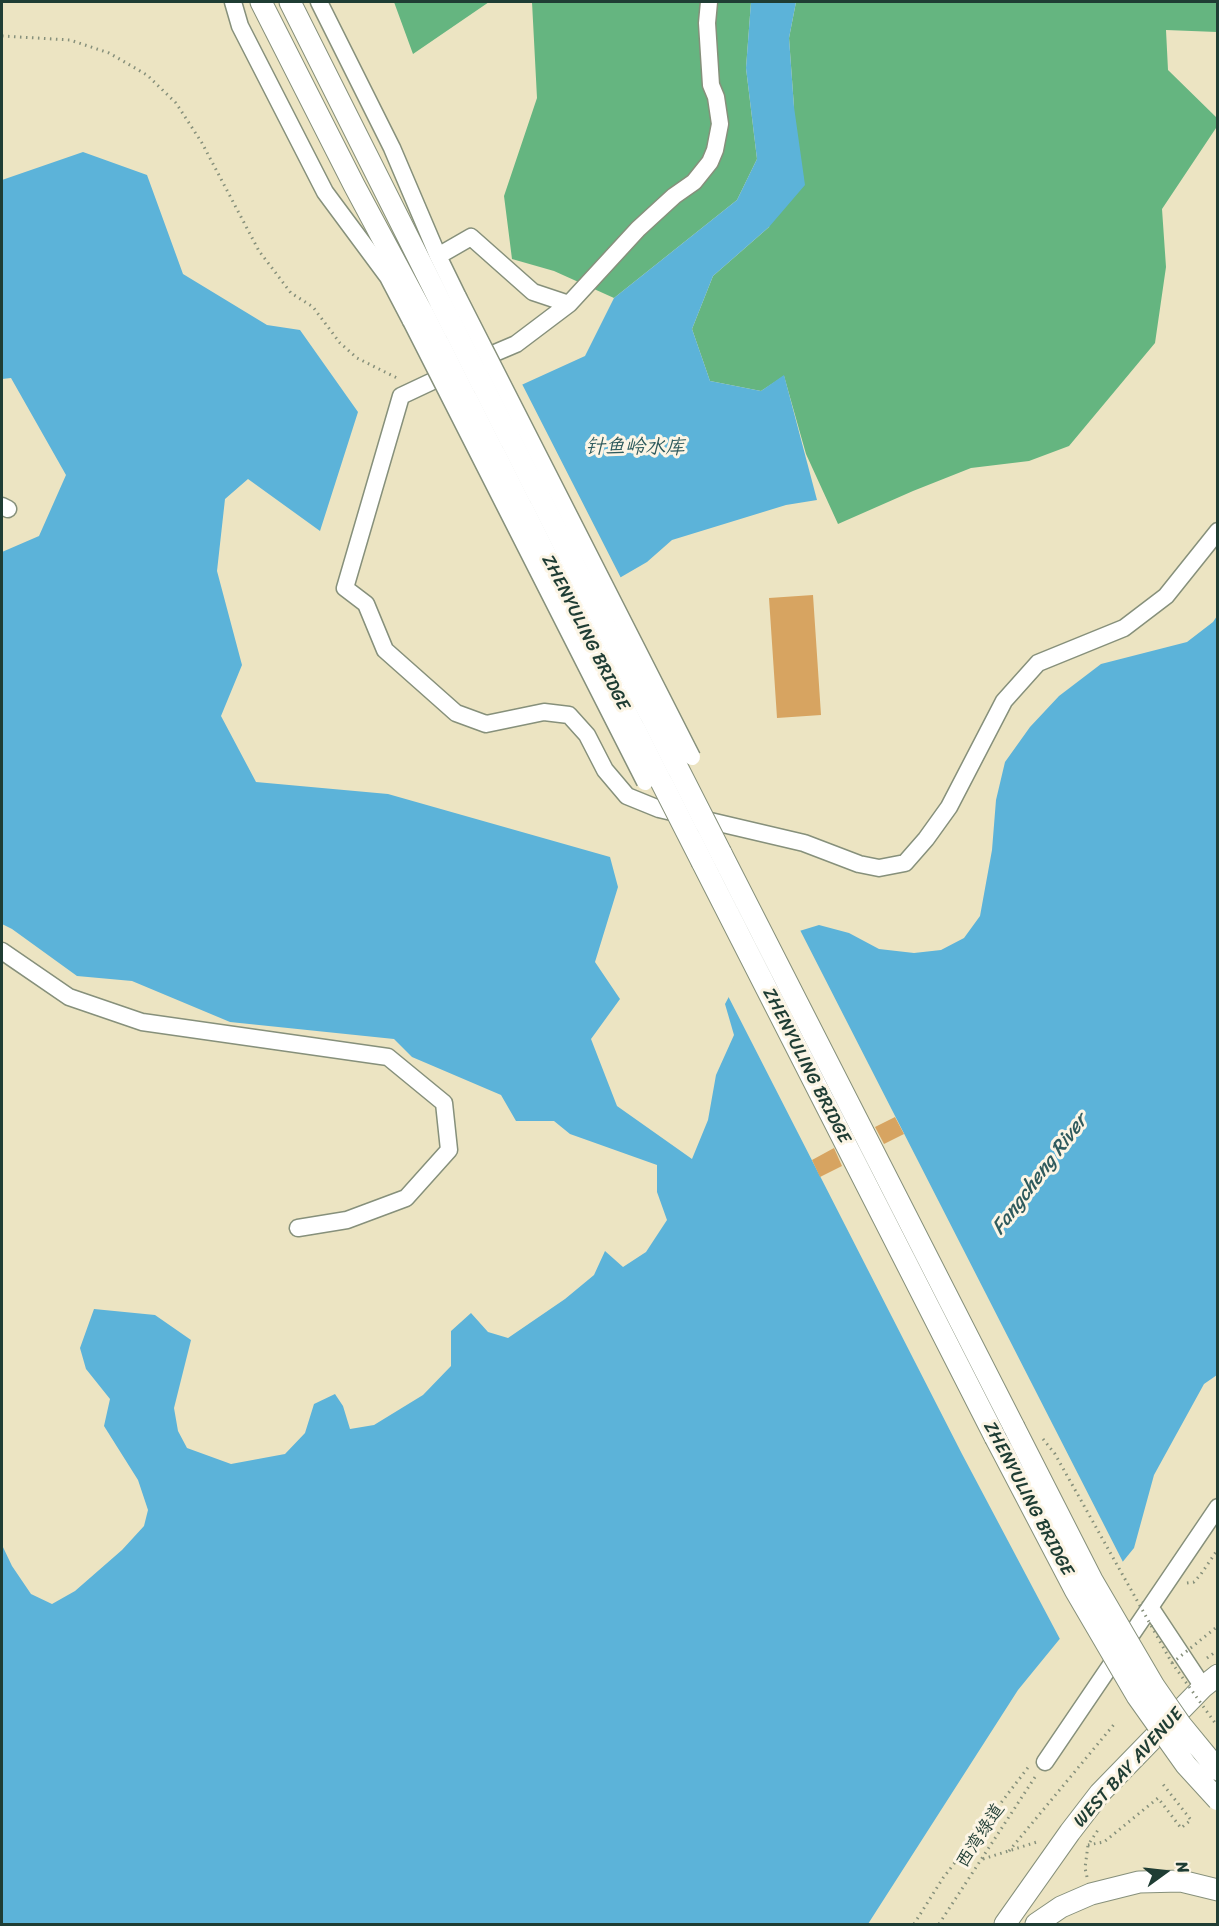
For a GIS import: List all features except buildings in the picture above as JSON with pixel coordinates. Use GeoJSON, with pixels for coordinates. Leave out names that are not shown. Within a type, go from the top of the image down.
{"type":"FeatureCollection","features":[{"type":"Feature","properties":{"kind":"main road"},"geometry":{"type":"LineString","coordinates":[[246,2],[280,39]]}},
{"type":"Feature","properties":{"kind":"main road"},"geometry":{"type":"LineString","coordinates":[[261,2],[354,185],[433,309]]}},
{"type":"Feature","properties":{"kind":"main road"},"geometry":{"type":"LineString","coordinates":[[290,2],[433,309]]}},
{"type":"Feature","properties":{"kind":"main road","name":"ZHENYULING BRIDGE"},"geometry":{"type":"LineString","coordinates":[[433,309],[1092,1580],[1154,1686],[1189,1721],[1218,1770]]}},
{"type":"Feature","properties":{"kind":"main road","name":"ZHENYULING BRIDGE"},"geometry":{"type":"LineString","coordinates":[[433,309],[990,1426],[1075,1590],[1137,1696],[1186,1765],[1218,1800]]}},
{"type":"Feature","properties":{"kind":"main road","name":"WEST BAY AVENUE"},"geometry":{"type":"LineString","coordinates":[[1005,1924],[1100,1793],[1210,1681]]}},
{"type":"Feature","properties":{"kind":"main road"},"geometry":{"type":"LineString","coordinates":[[1189,1721],[1218,1758]]}},
{"type":"Feature","properties":{"kind":"main road"},"geometry":{"type":"LineString","coordinates":[[1036,1924],[1061,1907],[1091,1893],[1139,1882],[1181,1881],[1218,1890]]}},
{"type":"Feature","properties":{"kind":"street"},"geometry":{"type":"LineString","coordinates":[[233,2],[240,26],[325,192],[388,277],[433,309],[692,757]]}},
{"type":"Feature","properties":{"kind":"street"},"geometry":{"type":"LineString","coordinates":[[319,2],[392,148],[438,256],[433,309],[645,782]]}},
{"type":"Feature","properties":{"kind":"street"},"geometry":{"type":"LineString","coordinates":[[709,2],[707,22],[711,85],[716,98],[720,124],[710,162],[694,182],[674,196],[638,229],[568,304],[516,344],[402,396],[345,588],[366,604],[386,650],[456,713],[486,724],[544,712],[569,715],[587,735],[605,770],[627,796],[659,809],[804,843],[859,864],[879,868],[906,863],[926,839],[949,807],[1004,701],[1038,663],[1124,628],[1166,596],[1218,531]]}},
{"type":"Feature","properties":{"kind":"street"},"geometry":{"type":"LineString","coordinates":[[438,256],[471,237],[533,292],[568,304]]}},
{"type":"Feature","properties":{"kind":"street"},"geometry":{"type":"LineString","coordinates":[[2,951],[69,997],[142,1022],[388,1057],[444,1103],[449,1150],[406,1198],[346,1220],[298,1228]]}},
{"type":"Feature","properties":{"kind":"street"},"geometry":{"type":"LineString","coordinates":[[1037,1764],[1218,1507]]}},
{"type":"Feature","properties":{"kind":"street"},"geometry":{"type":"LineString","coordinates":[[1150,1606],[1210,1681]]}},
{"type":"Feature","properties":{"kind":"path"},"geometry":{"type":"LineString","coordinates":[[2,36],[70,40],[109,53],[147,75],[176,103],[202,143],[259,251],[291,293],[314,307],[340,343],[357,358],[417,388]]}},
{"type":"Feature","properties":{"kind":"path"},"geometry":{"type":"LineString","coordinates":[[1041,1437],[1055,1454],[1172,1663],[1218,1726]]}},
{"type":"Feature","properties":{"kind":"path"},"geometry":{"type":"LineString","coordinates":[[1172,1663],[1218,1626]]}},
{"type":"Feature","properties":{"kind":"path"},"geometry":{"type":"LineString","coordinates":[[1189,1721],[1206,1708]]}},
{"type":"Feature","properties":{"kind":"path"},"geometry":{"type":"LineString","coordinates":[[1009,1851],[1116,1722]]}},
{"type":"Feature","properties":{"kind":"path"},"geometry":{"type":"LineString","coordinates":[[914,1924],[943,1878],[1037,1764]]}},
{"type":"Feature","properties":{"kind":"path","name":"西湾绿道"},"geometry":{"type":"LineString","coordinates":[[939,1924],[982,1859],[1037,1764]]}},
{"type":"Feature","properties":{"kind":"path"},"geometry":{"type":"LineString","coordinates":[[1088,1845],[1104,1842],[1158,1798],[1181,1828],[1191,1820],[1162,1783]]}},
{"type":"Feature","properties":{"kind":"path"},"geometry":{"type":"LineString","coordinates":[[1091,1893],[1085,1868],[1088,1845],[1100,1826]]}},
{"type":"Feature","properties":{"kind":"path"},"geometry":{"type":"LineString","coordinates":[[982,1859],[1070,1832]]}},
{"type":"Feature","properties":{"kind":"green space"},"geometry":{"type":"Polygon","coordinates":[[[394,2],[489,2],[413,54],[394,2]]]}},
{"type":"Feature","properties":{"kind":"green space"},"geometry":{"type":"Polygon","coordinates":[[[532,2],[751,2],[746,68],[757,159],[737,200],[614,298],[554,271],[512,259],[504,196],[537,98],[532,2]]]}},
{"type":"Feature","properties":{"kind":"green space"},"geometry":{"type":"Polygon","coordinates":[[[796,2],[1217,2],[1217,32],[1166,30],[1168,70],[1217,118],[1218,125],[1162,209],[1166,267],[1155,343],[1069,446],[1029,461],[971,468],[838,524],[806,454],[784,376],[761,391],[710,381],[692,329],[713,276],[769,227],[794,107],[789,38],[796,2]]]}},
{"type":"Feature","properties":{"kind":"water","name":"针鱼岭水库"},"geometry":{"type":"Polygon","coordinates":[[[751,2],[796,2],[789,38],[794,107],[805,185],[769,227],[713,276],[692,329],[710,381],[761,391],[784,375],[817,500],[786,505],[672,540],[647,562],[597,591],[495,397],[585,356],[614,298],[737,200],[757,159],[746,68],[751,2]]]}},
{"type":"Feature","properties":{"kind":"water","name":"Fangcheng River"},"geometry":{"type":"Polygon","coordinates":[[[83,152],[147,175],[183,274],[267,325],[300,330],[358,412],[320,531],[248,479],[225,499],[217,571],[242,665],[221,716],[256,782],[388,794],[610,857],[618,887],[595,962],[620,999],[591,1039],[617,1106],[692,1159],[708,1120],[716,1075],[734,1035],[725,1004],[757,944],[819,925],[849,933],[879,949],[914,953],[941,950],[964,938],[980,916],[992,850],[996,800],[1005,762],[1030,727],[1059,696],[1101,664],[1187,642],[1213,622],[1217,616],[1217,1375],[1204,1384],[1154,1475],[1134,1548],[1018,1690],[868,1924],[2,1924],[2,1545],[12,1566],[31,1594],[52,1604],[75,1591],[122,1550],[144,1526],[148,1510],[138,1480],[104,1426],[110,1399],[86,1369],[80,1348],[94,1309],[155,1315],[191,1340],[174,1408],[178,1431],[187,1448],[231,1464],[285,1454],[305,1433],[314,1404],[335,1394],[343,1406],[350,1429],[374,1425],[423,1395],[451,1366],[451,1331],[471,1313],[488,1332],[508,1338],[565,1299],[594,1275],[605,1251],[623,1267],[646,1252],[667,1220],[657,1192],[657,1165],[570,1134],[554,1121],[516,1121],[501,1095],[412,1057],[394,1039],[230,1022],[132,981],[77,976],[2,924],[2,552],[39,536],[66,475],[11,378],[2,379],[2,180],[83,152]]]}},
{"type":"Feature","properties":{"kind":"pier"},"geometry":{"type":"Polygon","coordinates":[[[521,382],[622,580],[598,594],[494,395],[521,382]]]}},
{"type":"Feature","properties":{"kind":"pier"},"geometry":{"type":"Polygon","coordinates":[[[799,928],[1124,1564],[1061,1641],[962,1454],[727,994],[755,942],[799,928]]]}}]}
